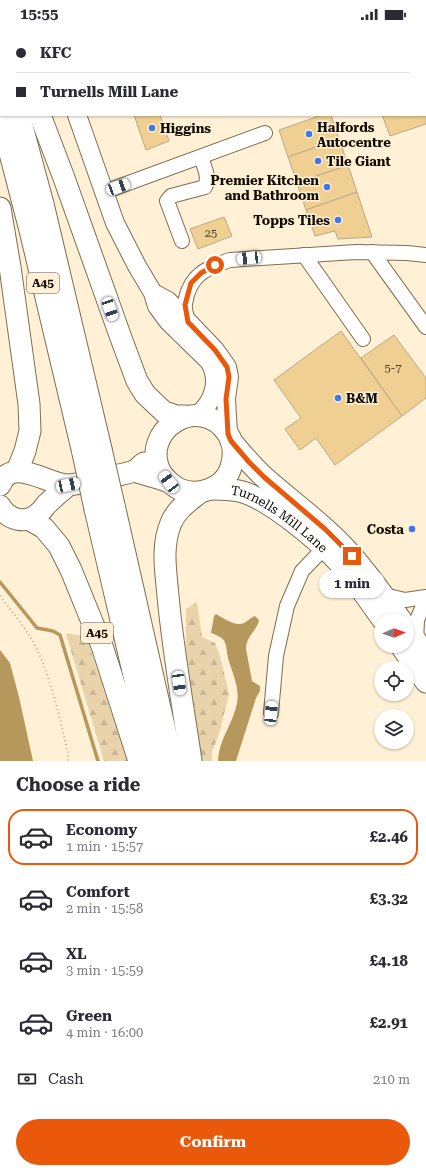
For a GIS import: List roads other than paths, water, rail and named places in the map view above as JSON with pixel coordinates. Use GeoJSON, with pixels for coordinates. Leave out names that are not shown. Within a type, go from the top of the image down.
{"type":"FeatureCollection","features":[{"type":"Feature","properties":{"kind":"highway","name":"A45"},"geometry":{"type":"LineString","coordinates":[[0,116],[30,230],[92,451]]}},
{"type":"Feature","properties":{"kind":"highway","name":"A45"},"geometry":{"type":"LineString","coordinates":[[19,116],[43,204],[154,761]]}},
{"type":"Feature","properties":{"kind":"highway"},"geometry":{"type":"LineString","coordinates":[[40,116],[137,381],[145,394],[164,412],[176,416],[209,418],[220,425],[230,438],[233,452],[232,463],[228,474],[221,482],[176,513],[167,534],[165,563],[172,636],[191,761]]}},
{"type":"Feature","properties":{"kind":"highway","name":"A45"},"geometry":{"type":"LineString","coordinates":[[0,208],[10,267],[28,404],[30,431],[25,451],[16,472]]}},
{"type":"Feature","properties":{"kind":"highway"},"geometry":{"type":"LineString","coordinates":[[0,485],[8,474],[16,472],[29,472],[42,478],[68,485],[134,471],[144,463],[157,447],[161,436],[168,426],[191,416]]}},
{"type":"Feature","properties":{"kind":"highway","name":"Turnells Mill Lane"},"geometry":{"type":"LineString","coordinates":[[230,438],[249,462],[264,477],[345,547],[367,573],[396,613]]}},
{"type":"Feature","properties":{"kind":"highway"},"geometry":{"type":"LineString","coordinates":[[157,447],[157,460],[161,472],[169,482],[178,489],[188,492],[206,491]]}},
{"type":"Feature","properties":{"kind":"highway"},"geometry":{"type":"LineString","coordinates":[[134,471],[169,482]]}},
{"type":"Feature","properties":{"kind":"highway"},"geometry":{"type":"LineString","coordinates":[[0,506],[4,512],[13,518],[21,521],[30,520],[68,485]]}},
{"type":"Feature","properties":{"kind":"highway","name":"Turnells Mill Lane"},"geometry":{"type":"LineString","coordinates":[[206,491],[230,489],[243,492],[272,506],[324,548],[348,572],[378,613]]}},
{"type":"Feature","properties":{"kind":"highway","name":"A45"},"geometry":{"type":"LineString","coordinates":[[104,507],[172,761]]}},
{"type":"Feature","properties":{"kind":"highway","name":"A45"},"geometry":{"type":"LineString","coordinates":[[30,520],[44,528],[59,546],[71,570],[102,646],[139,761]]}},
{"type":"Feature","properties":{"kind":"highway"},"geometry":{"type":"LineString","coordinates":[[414,645],[426,682]]}},
{"type":"Feature","properties":{"kind":"main road"},"geometry":{"type":"LineString","coordinates":[[77,116],[115,223],[153,293],[157,306],[168,320],[204,355],[213,367],[215,384],[209,403],[202,411],[191,416]]}},
{"type":"Feature","properties":{"kind":"main road"},"geometry":{"type":"LineString","coordinates":[[153,293],[168,301],[215,350],[227,367],[229,377],[226,399],[230,438]]}},
{"type":"Feature","properties":{"kind":"lane"},"geometry":{"type":"LineString","coordinates":[[104,192],[265,133]]}},
{"type":"Feature","properties":{"kind":"lane"},"geometry":{"type":"LineString","coordinates":[[182,241],[168,201],[171,196],[205,187],[208,182],[207,174],[201,157]]}},
{"type":"Feature","properties":{"kind":"lane"},"geometry":{"type":"LineString","coordinates":[[188,322],[185,305],[191,283],[201,273],[215,265],[230,260],[372,252],[426,255]]}},
{"type":"Feature","properties":{"kind":"lane"},"geometry":{"type":"LineString","coordinates":[[372,252],[426,328]]}},
{"type":"Feature","properties":{"kind":"lane"},"geometry":{"type":"LineString","coordinates":[[304,255],[363,340]]}},
{"type":"Feature","properties":{"kind":"lane"},"geometry":{"type":"LineString","coordinates":[[271,713],[276,656],[287,606],[302,571],[324,548]]}},
{"type":"Feature","properties":{"kind":"lane"},"geometry":{"type":"LineString","coordinates":[[384,595],[405,600],[426,598],[417,620],[414,636]]}},
{"type":"Feature","properties":{"kind":"waterway"},"geometry":{"type":"LineString","coordinates":[[0,582],[37,628],[53,631],[60,635],[98,761]]}},
{"type":"Feature","properties":{"kind":"place","name":"Higgins"},"geometry":{"type":"Point","coordinates":[152,128]}},
{"type":"Feature","properties":{"kind":"place","name":"Halfords Autocentre"},"geometry":{"type":"Point","coordinates":[309,134]}},
{"type":"Feature","properties":{"kind":"place","name":"Tile Giant"},"geometry":{"type":"Point","coordinates":[318,161]}},
{"type":"Feature","properties":{"kind":"place","name":"Premier Kitchen and Bathroom"},"geometry":{"type":"Point","coordinates":[327,187]}},
{"type":"Feature","properties":{"kind":"place","name":"Topps Tiles"},"geometry":{"type":"Point","coordinates":[338,220]}},
{"type":"Feature","properties":{"kind":"place","name":"B&M"},"geometry":{"type":"Point","coordinates":[338,398]}},
{"type":"Feature","properties":{"kind":"place","name":"Costa"},"geometry":{"type":"Point","coordinates":[412,529]}}]}
